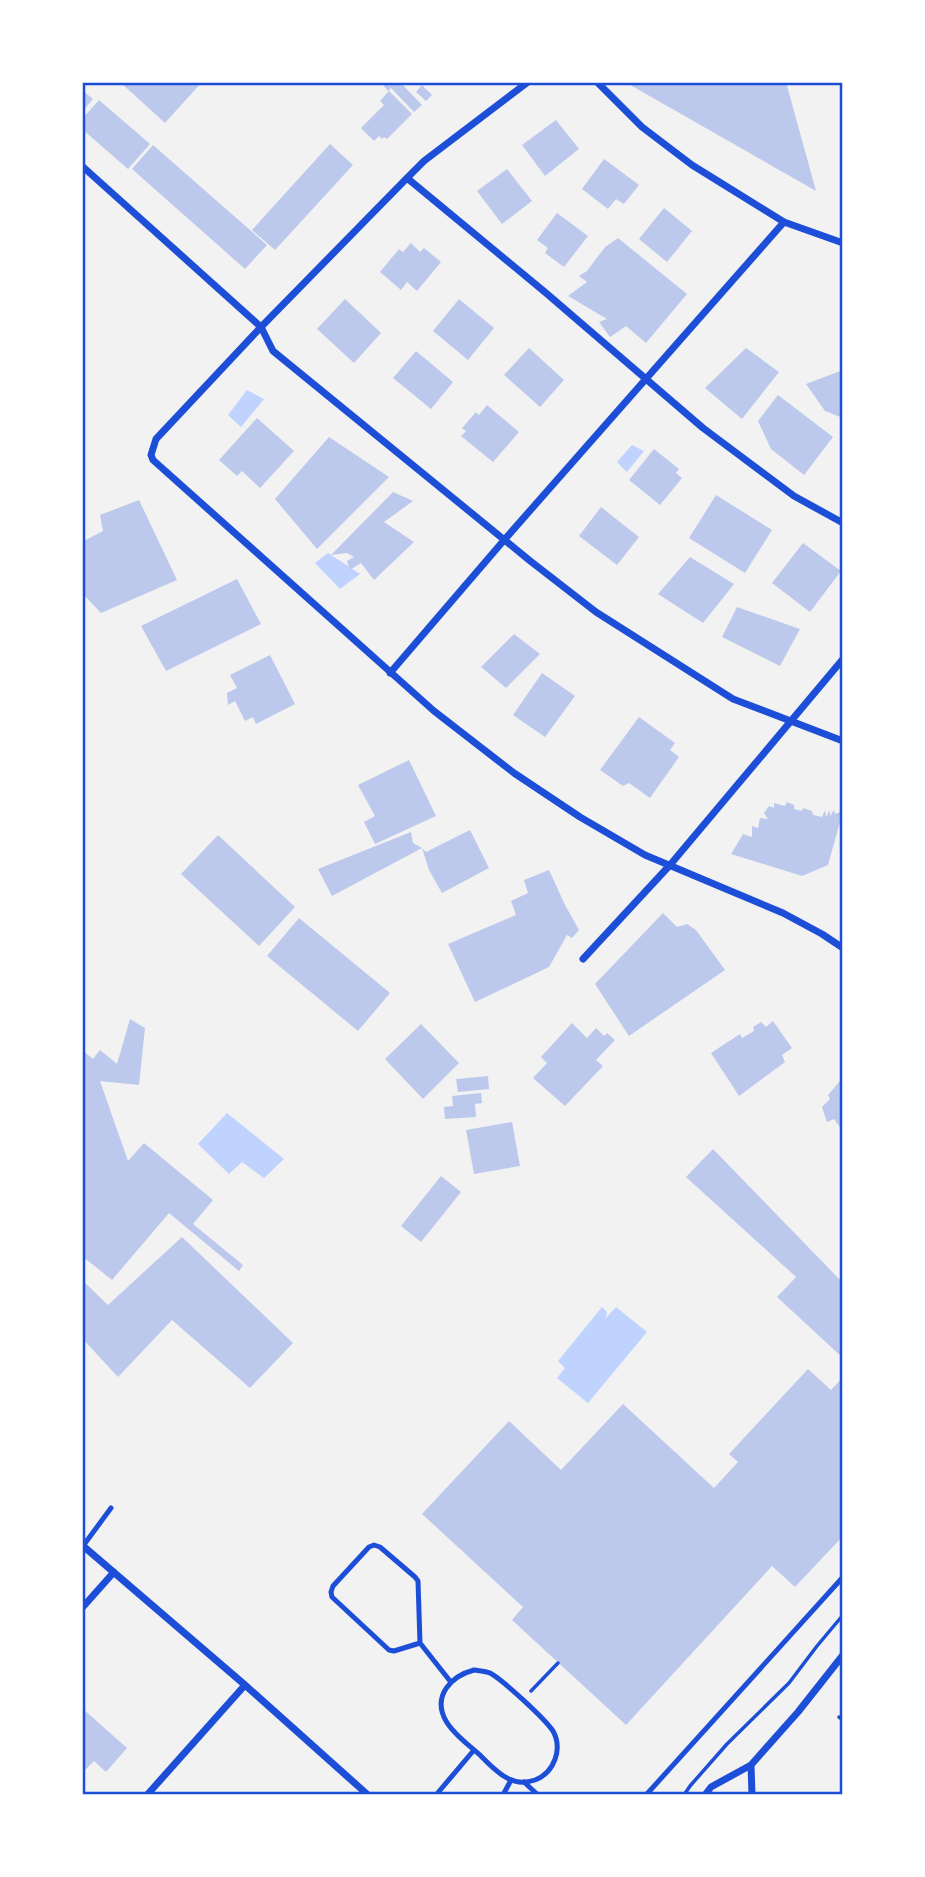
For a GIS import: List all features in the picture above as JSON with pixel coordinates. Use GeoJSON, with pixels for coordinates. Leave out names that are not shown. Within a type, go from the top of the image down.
{"type":"FeatureCollection","features":[{"type":"Feature","properties":{"kind":"street"},"geometry":{"type":"LineString","coordinates":[[528,82],[424,161],[261,327],[156,439],[151,455],[153,460],[390,673],[514,773],[580,817],[645,855],[783,913],[843,948]]}},
{"type":"Feature","properties":{"kind":"street"},"geometry":{"type":"LineString","coordinates":[[597,82],[642,127],[692,165],[783,222],[843,243]]}},
{"type":"Feature","properties":{"kind":"street"},"geometry":{"type":"LineString","coordinates":[[82,166],[261,327],[273,351],[529,560],[607,619],[733,699],[843,741]]}},
{"type":"Feature","properties":{"kind":"street"},"geometry":{"type":"LineString","coordinates":[[407,178],[546,293],[702,428],[794,496],[843,523]]}},
{"type":"Feature","properties":{"kind":"street"},"geometry":{"type":"LineString","coordinates":[[390,673],[783,222]]}},
{"type":"Feature","properties":{"kind":"street"},"geometry":{"type":"LineString","coordinates":[[583,958],[670,865],[843,659]]}},
{"type":"Feature","properties":{"kind":"street"},"geometry":{"type":"LineString","coordinates":[[83,1545],[368,1795]]}},
{"type":"Feature","properties":{"kind":"street"},"geometry":{"type":"LineString","coordinates":[[82,1608],[114,1572]]}},
{"type":"Feature","properties":{"kind":"street"},"geometry":{"type":"LineString","coordinates":[[705,1795],[711,1787],[751,1765],[843,1655]]}},
{"type":"Feature","properties":{"kind":"street"},"geometry":{"type":"LineString","coordinates":[[147,1795],[245,1685]]}},
{"type":"Feature","properties":{"kind":"street"},"geometry":{"type":"LineString","coordinates":[[751,1765],[752,1795]]}},
{"type":"Feature","properties":{"kind":"lane"},"geometry":{"type":"LineString","coordinates":[[83,1545],[111,1508]]}},
{"type":"Feature","properties":{"kind":"lane"},"geometry":{"type":"LineString","coordinates":[[420,1643],[389,1650],[332,1597],[333,1586],[372,1546],[377,1546],[418,1581],[420,1643],[450,1681]]}},
{"type":"Feature","properties":{"kind":"lane"},"geometry":{"type":"LineString","coordinates":[[646,1795],[843,1577]]}},
{"type":"Feature","properties":{"kind":"lane"},"geometry":{"type":"LineString","coordinates":[[474,1670],[488,1672],[522,1700],[546,1722],[554,1733],[557,1746],[555,1760],[548,1771],[537,1779],[524,1782],[511,1780],[499,1773],[474,1750],[445,1720],[442,1706],[443,1693],[450,1681],[474,1670]]}},
{"type":"Feature","properties":{"kind":"lane"},"geometry":{"type":"LineString","coordinates":[[436,1795],[474,1750]]}},
{"type":"Feature","properties":{"kind":"lane"},"geometry":{"type":"LineString","coordinates":[[503,1795],[511,1780]]}},
{"type":"Feature","properties":{"kind":"lane"},"geometry":{"type":"LineString","coordinates":[[524,1782],[538,1795]]}},
{"type":"Feature","properties":{"kind":"path"},"geometry":{"type":"LineString","coordinates":[[684,1795],[727,1744],[789,1683],[843,1615]]}},
{"type":"Feature","properties":{"kind":"path"},"geometry":{"type":"LineString","coordinates":[[522,1700],[558,1663]]}},
{"type":"Feature","properties":{"kind":"water"},"geometry":{"type":"Polygon","coordinates":[[[247,390],[264,399],[241,427],[228,415],[247,390]]]}},
{"type":"Feature","properties":{"kind":"water"},"geometry":{"type":"Polygon","coordinates":[[[632,445],[644,451],[627,472],[617,462],[632,445]]]}},
{"type":"Feature","properties":{"kind":"water"},"geometry":{"type":"Polygon","coordinates":[[[328,553],[360,574],[340,589],[315,563],[328,553]]]}},
{"type":"Feature","properties":{"kind":"water"},"geometry":{"type":"Polygon","coordinates":[[[227,1113],[284,1159],[264,1178],[242,1162],[229,1174],[198,1144],[227,1113]]]}},
{"type":"Feature","properties":{"kind":"water"},"geometry":{"type":"Polygon","coordinates":[[[602,1307],[607,1312],[606,1318],[616,1307],[647,1332],[588,1403],[557,1378],[565,1368],[558,1361],[602,1307]]]}},
{"type":"Feature","properties":{"kind":"building"},"geometry":{"type":"Polygon","coordinates":[[[120,82],[202,82],[165,123],[120,82]]]}},
{"type":"Feature","properties":{"kind":"building"},"geometry":{"type":"Polygon","coordinates":[[[386,82],[400,82],[422,105],[414,112],[391,88],[388,91],[383,85],[386,82]]]}},
{"type":"Feature","properties":{"kind":"building"},"geometry":{"type":"Polygon","coordinates":[[[625,82],[786,82],[816,191],[625,82]]]}},
{"type":"Feature","properties":{"kind":"building"},"geometry":{"type":"Polygon","coordinates":[[[422,85],[432,95],[426,101],[416,92],[422,85]]]}},
{"type":"Feature","properties":{"kind":"building"},"geometry":{"type":"Polygon","coordinates":[[[82,90],[93,99],[82,112],[82,90]]]}},
{"type":"Feature","properties":{"kind":"building"},"geometry":{"type":"Polygon","coordinates":[[[389,91],[412,114],[387,139],[379,136],[374,141],[361,128],[384,105],[380,101],[389,91]]]}},
{"type":"Feature","properties":{"kind":"building"},"geometry":{"type":"Polygon","coordinates":[[[99,100],[150,144],[128,169],[82,129],[82,119],[99,100]]]}},
{"type":"Feature","properties":{"kind":"building"},"geometry":{"type":"Polygon","coordinates":[[[556,120],[579,149],[545,176],[522,145],[556,120]]]}},
{"type":"Feature","properties":{"kind":"building"},"geometry":{"type":"Polygon","coordinates":[[[330,144],[353,165],[275,250],[252,230],[330,144]]]}},
{"type":"Feature","properties":{"kind":"building"},"geometry":{"type":"Polygon","coordinates":[[[153,145],[267,245],[245,269],[132,169],[153,145]]]}},
{"type":"Feature","properties":{"kind":"building"},"geometry":{"type":"Polygon","coordinates":[[[604,159],[639,185],[624,204],[616,199],[608,209],[582,189],[604,159]]]}},
{"type":"Feature","properties":{"kind":"building"},"geometry":{"type":"Polygon","coordinates":[[[507,169],[532,201],[502,224],[477,191],[507,169]]]}},
{"type":"Feature","properties":{"kind":"building"},"geometry":{"type":"Polygon","coordinates":[[[664,208],[692,231],[667,262],[639,239],[664,208]]]}},
{"type":"Feature","properties":{"kind":"building"},"geometry":{"type":"Polygon","coordinates":[[[557,213],[588,236],[564,267],[545,253],[548,248],[537,240],[557,213]]]}},
{"type":"Feature","properties":{"kind":"building"},"geometry":{"type":"Polygon","coordinates":[[[618,238],[687,294],[646,343],[626,326],[610,337],[599,322],[607,319],[568,296],[587,282],[579,276],[587,271],[605,247],[618,238]]]}},
{"type":"Feature","properties":{"kind":"building"},"geometry":{"type":"Polygon","coordinates":[[[411,243],[420,252],[424,248],[441,262],[417,291],[407,282],[401,290],[380,272],[399,249],[403,252],[411,243]]]}},
{"type":"Feature","properties":{"kind":"building"},"geometry":{"type":"Polygon","coordinates":[[[345,299],[381,333],[354,363],[317,329],[345,299]]]}},
{"type":"Feature","properties":{"kind":"building"},"geometry":{"type":"Polygon","coordinates":[[[459,299],[494,328],[468,360],[433,331],[459,299]]]}},
{"type":"Feature","properties":{"kind":"building"},"geometry":{"type":"Polygon","coordinates":[[[529,348],[564,380],[540,407],[504,375],[529,348]]]}},
{"type":"Feature","properties":{"kind":"building"},"geometry":{"type":"Polygon","coordinates":[[[746,348],[779,372],[742,419],[705,388],[746,348]]]}},
{"type":"Feature","properties":{"kind":"building"},"geometry":{"type":"Polygon","coordinates":[[[416,351],[453,382],[431,409],[393,378],[416,351]]]}},
{"type":"Feature","properties":{"kind":"building"},"geometry":{"type":"Polygon","coordinates":[[[843,370],[843,418],[825,411],[806,384],[843,370]]]}},
{"type":"Feature","properties":{"kind":"building"},"geometry":{"type":"Polygon","coordinates":[[[778,395],[833,437],[804,475],[771,449],[758,421],[778,395]]]}},
{"type":"Feature","properties":{"kind":"building"},"geometry":{"type":"Polygon","coordinates":[[[487,405],[519,432],[493,462],[461,436],[466,431],[462,428],[476,412],[479,415],[487,405]]]}},
{"type":"Feature","properties":{"kind":"building"},"geometry":{"type":"Polygon","coordinates":[[[257,418],[294,451],[260,488],[242,471],[237,476],[219,460],[257,418]]]}},
{"type":"Feature","properties":{"kind":"building"},"geometry":{"type":"Polygon","coordinates":[[[329,437],[389,477],[317,549],[275,499],[329,437]]]}},
{"type":"Feature","properties":{"kind":"building"},"geometry":{"type":"Polygon","coordinates":[[[654,449],[679,469],[676,473],[682,478],[660,505],[629,480],[654,449]]]}},
{"type":"Feature","properties":{"kind":"building"},"geometry":{"type":"Polygon","coordinates":[[[393,492],[413,501],[384,522],[414,542],[374,580],[361,563],[350,570],[347,561],[354,557],[347,553],[331,555],[393,492]]]}},
{"type":"Feature","properties":{"kind":"building"},"geometry":{"type":"Polygon","coordinates":[[[716,495],[772,530],[745,573],[689,538],[716,495]]]}},
{"type":"Feature","properties":{"kind":"building"},"geometry":{"type":"Polygon","coordinates":[[[139,500],[177,580],[101,613],[82,593],[82,542],[103,531],[100,515],[139,500]]]}},
{"type":"Feature","properties":{"kind":"building"},"geometry":{"type":"Polygon","coordinates":[[[601,507],[639,537],[617,565],[579,536],[601,507]]]}},
{"type":"Feature","properties":{"kind":"building"},"geometry":{"type":"Polygon","coordinates":[[[803,543],[841,571],[810,612],[772,583],[803,543]]]}},
{"type":"Feature","properties":{"kind":"building"},"geometry":{"type":"Polygon","coordinates":[[[690,557],[734,584],[703,623],[658,594],[690,557]]]}},
{"type":"Feature","properties":{"kind":"building"},"geometry":{"type":"Polygon","coordinates":[[[237,579],[261,624],[166,671],[141,626],[237,579]]]}},
{"type":"Feature","properties":{"kind":"building"},"geometry":{"type":"Polygon","coordinates":[[[737,607],[800,629],[780,666],[722,637],[737,607]]]}},
{"type":"Feature","properties":{"kind":"building"},"geometry":{"type":"Polygon","coordinates":[[[514,634],[540,654],[506,688],[481,667],[514,634]]]}},
{"type":"Feature","properties":{"kind":"building"},"geometry":{"type":"Polygon","coordinates":[[[270,655],[295,704],[256,724],[253,717],[245,721],[235,701],[228,705],[227,693],[237,688],[230,675],[270,655]]]}},
{"type":"Feature","properties":{"kind":"building"},"geometry":{"type":"Polygon","coordinates":[[[542,673],[575,696],[545,737],[513,715],[542,673]]]}},
{"type":"Feature","properties":{"kind":"building"},"geometry":{"type":"Polygon","coordinates":[[[639,717],[675,743],[670,750],[679,757],[650,798],[629,783],[623,786],[600,770],[639,717]]]}},
{"type":"Feature","properties":{"kind":"building"},"geometry":{"type":"Polygon","coordinates":[[[409,760],[436,816],[375,844],[364,822],[375,816],[358,785],[409,760]]]}},
{"type":"Feature","properties":{"kind":"building"},"geometry":{"type":"Polygon","coordinates":[[[787,802],[794,805],[794,809],[802,811],[803,808],[822,817],[825,810],[826,817],[830,810],[830,816],[834,810],[835,814],[843,811],[828,865],[802,876],[731,854],[743,834],[752,837],[752,826],[758,828],[760,818],[768,819],[764,813],[769,806],[774,808],[774,803],[785,806],[787,802]]]}},
{"type":"Feature","properties":{"kind":"building"},"geometry":{"type":"Polygon","coordinates":[[[470,830],[489,868],[442,893],[429,870],[422,848],[426,852],[470,830]]]}},
{"type":"Feature","properties":{"kind":"building"},"geometry":{"type":"Polygon","coordinates":[[[411,832],[413,843],[422,848],[332,896],[318,869],[411,832]]]}},
{"type":"Feature","properties":{"kind":"building"},"geometry":{"type":"Polygon","coordinates":[[[218,835],[295,907],[259,946],[181,874],[218,835]]]}},
{"type":"Feature","properties":{"kind":"building"},"geometry":{"type":"Polygon","coordinates":[[[549,870],[579,930],[572,938],[567,935],[549,967],[475,1002],[448,944],[516,915],[511,901],[528,893],[524,880],[549,870]]]}},
{"type":"Feature","properties":{"kind":"building"},"geometry":{"type":"Polygon","coordinates":[[[663,913],[677,927],[687,924],[696,930],[725,970],[629,1036],[595,984],[663,913]]]}},
{"type":"Feature","properties":{"kind":"building"},"geometry":{"type":"Polygon","coordinates":[[[299,918],[390,993],[358,1031],[267,956],[299,918]]]}},
{"type":"Feature","properties":{"kind":"building"},"geometry":{"type":"Polygon","coordinates":[[[130,1019],[145,1028],[139,1085],[100,1081],[128,1161],[144,1143],[213,1200],[193,1224],[243,1265],[239,1271],[169,1213],[112,1280],[82,1256],[82,1050],[93,1059],[100,1050],[117,1064],[130,1019]]]}},
{"type":"Feature","properties":{"kind":"building"},"geometry":{"type":"Polygon","coordinates":[[[773,1021],[792,1048],[782,1055],[785,1062],[739,1096],[711,1053],[740,1034],[742,1038],[754,1031],[753,1027],[761,1022],[766,1027],[773,1021]]]}},
{"type":"Feature","properties":{"kind":"building"},"geometry":{"type":"Polygon","coordinates":[[[572,1023],[587,1038],[596,1028],[604,1036],[607,1033],[615,1040],[596,1060],[603,1066],[565,1106],[533,1078],[547,1063],[541,1057],[572,1023]]]}},
{"type":"Feature","properties":{"kind":"building"},"geometry":{"type":"Polygon","coordinates":[[[421,1024],[459,1063],[423,1099],[385,1059],[421,1024]]]}},
{"type":"Feature","properties":{"kind":"building"},"geometry":{"type":"Polygon","coordinates":[[[488,1076],[489,1089],[458,1092],[456,1079],[488,1076]]]}},
{"type":"Feature","properties":{"kind":"building"},"geometry":{"type":"Polygon","coordinates":[[[840,1081],[843,1082],[843,1131],[834,1119],[827,1122],[822,1107],[840,1081]]]}},
{"type":"Feature","properties":{"kind":"building"},"geometry":{"type":"Polygon","coordinates":[[[481,1093],[482,1103],[475,1104],[476,1117],[445,1119],[444,1107],[453,1106],[452,1096],[481,1093]]]}},
{"type":"Feature","properties":{"kind":"building"},"geometry":{"type":"Polygon","coordinates":[[[512,1122],[520,1166],[474,1174],[466,1130],[512,1122]]]}},
{"type":"Feature","properties":{"kind":"building"},"geometry":{"type":"Polygon","coordinates":[[[713,1149],[843,1283],[843,1358],[777,1297],[796,1277],[686,1177],[713,1149]]]}},
{"type":"Feature","properties":{"kind":"building"},"geometry":{"type":"Polygon","coordinates":[[[441,1176],[461,1192],[421,1242],[401,1226],[441,1176]]]}},
{"type":"Feature","properties":{"kind":"building"},"geometry":{"type":"Polygon","coordinates":[[[182,1237],[293,1343],[250,1388],[172,1320],[118,1377],[82,1338],[82,1280],[108,1305],[182,1237]]]}},
{"type":"Feature","properties":{"kind":"building"},"geometry":{"type":"Polygon","coordinates":[[[808,1369],[831,1390],[843,1377],[843,1536],[795,1587],[772,1566],[626,1725],[512,1620],[523,1607],[422,1514],[509,1421],[561,1470],[623,1404],[714,1488],[738,1462],[729,1454],[808,1369]]]}},
{"type":"Feature","properties":{"kind":"building"},"geometry":{"type":"Polygon","coordinates":[[[82,1708],[127,1748],[106,1772],[94,1761],[85,1770],[82,1767],[82,1759],[85,1756],[82,1754],[82,1708]]]}}]}
